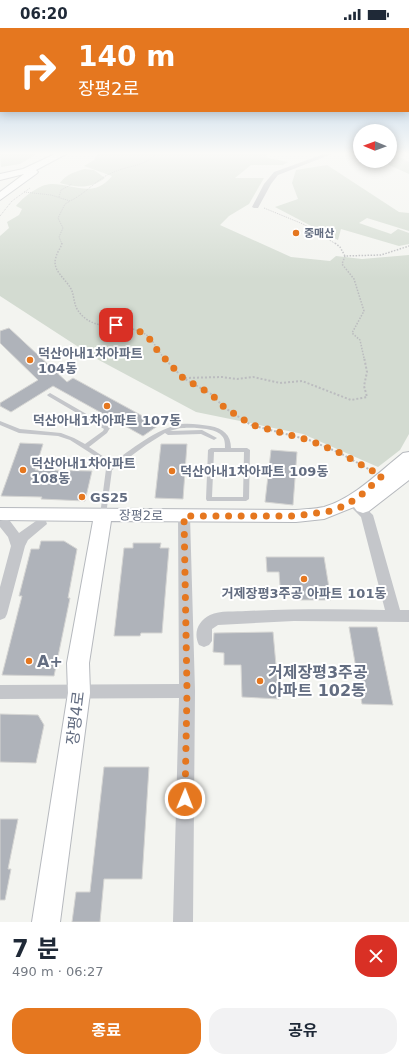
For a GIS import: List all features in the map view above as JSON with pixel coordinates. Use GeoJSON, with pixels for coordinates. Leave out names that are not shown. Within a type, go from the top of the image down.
{"type":"FeatureCollection","features":[{"type":"Feature","properties":{"kind":"street"},"geometry":{"type":"LineString","coordinates":[[256,207],[262,196]]}},
{"type":"Feature","properties":{"kind":"street","name":"장평2로"},"geometry":{"type":"LineString","coordinates":[[2,521],[184,520],[325,522],[340,518],[355,505],[382,476],[409,457]]}},
{"type":"Feature","properties":{"kind":"street","name":"장평2로"},"geometry":{"type":"LineString","coordinates":[[355,505],[409,471]]}},
{"type":"Feature","properties":{"kind":"street"},"geometry":{"type":"LineString","coordinates":[[355,505],[368,515],[394,616]]}},
{"type":"Feature","properties":{"kind":"street","name":"장평2로"},"geometry":{"type":"LineString","coordinates":[[2,521],[42,524],[102,520]]}},
{"type":"Feature","properties":{"kind":"street","name":"장평4로"},"geometry":{"type":"LineString","coordinates":[[46,922],[79,693],[78,663],[102,520]]}},
{"type":"Feature","properties":{"kind":"street"},"geometry":{"type":"LineString","coordinates":[[182,922],[187,691],[184,520]]}},
{"type":"Feature","properties":{"kind":"street"},"geometry":{"type":"LineString","coordinates":[[2,521],[14,535],[18,546]]}},
{"type":"Feature","properties":{"kind":"street"},"geometry":{"type":"LineString","coordinates":[[0,614],[18,546],[23,537],[42,524]]}},
{"type":"Feature","properties":{"kind":"street"},"geometry":{"type":"LineString","coordinates":[[204,641],[205,626],[214,619],[294,615],[409,616]]}},
{"type":"Feature","properties":{"kind":"street"},"geometry":{"type":"LineString","coordinates":[[0,692],[79,693],[187,691]]}},
{"type":"Feature","properties":{"kind":"lane"},"geometry":{"type":"LineString","coordinates":[[50,395],[107,428],[105,432],[84,447]]}},
{"type":"Feature","properties":{"kind":"lane"},"geometry":{"type":"LineString","coordinates":[[0,422],[19,431],[59,434],[72,439],[105,460],[109,469],[102,520]]}},
{"type":"Feature","properties":{"kind":"lane"},"geometry":{"type":"LineString","coordinates":[[109,469],[131,451],[164,433],[181,426],[216,428],[226,435],[229,443],[228,450]]}},
{"type":"Feature","properties":{"kind":"lane"},"geometry":{"type":"LineString","coordinates":[[164,433],[202,432],[214,438]]}},
{"type":"Feature","properties":{"kind":"lane"},"geometry":{"type":"LineString","coordinates":[[211,450],[228,450],[247,450],[246,499],[208,498],[211,450]]}},
{"type":"Feature","properties":{"kind":"path"},"geometry":{"type":"LineString","coordinates":[[0,216],[12,201],[19,196]]}},
{"type":"Feature","properties":{"kind":"path"},"geometry":{"type":"LineString","coordinates":[[56,196],[70,200]]}},
{"type":"Feature","properties":{"kind":"path"},"geometry":{"type":"LineString","coordinates":[[81,196],[70,200],[65,204],[64,209],[58,218],[63,228],[59,237],[62,244],[55,258],[58,273],[66,280],[76,307],[84,319],[96,325],[116,325],[132,328],[147,335],[157,350],[183,378],[211,394],[225,408],[252,425],[309,440],[340,453],[382,476]]}},
{"type":"Feature","properties":{"kind":"path"},"geometry":{"type":"LineString","coordinates":[[183,378],[222,377],[236,379],[252,377],[280,383],[302,381],[351,400],[367,398],[364,386],[367,372],[360,340],[352,333],[354,325],[364,311],[351,271],[342,264],[345,256],[340,247],[328,238],[271,209],[256,207]]}},
{"type":"Feature","properties":{"kind":"path"},"geometry":{"type":"LineString","coordinates":[[345,256],[381,255],[409,246]]}},
{"type":"Feature","properties":{"kind":"shaded area"},"geometry":{"type":"Polygon","coordinates":[[[27,196],[254,196],[249,204],[229,216],[220,225],[291,257],[330,261],[336,256],[362,259],[409,255],[409,434],[400,450],[378,467],[303,434],[196,412],[97,359],[0,296],[0,236],[9,228],[7,222],[19,215],[22,209],[16,206],[27,196]]]}},
{"type":"Feature","properties":{"kind":"shaded area"},"geometry":{"type":"Polygon","coordinates":[[[297,196],[374,196],[399,212],[409,213],[409,231],[367,218],[359,223],[391,234],[398,229],[409,233],[409,244],[399,246],[341,229],[338,240],[275,207],[298,199],[297,196]]]}},
{"type":"Feature","properties":{"kind":"building"},"geometry":{"type":"Polygon","coordinates":[[[9,328],[67,382],[73,378],[159,425],[143,436],[53,386],[11,412],[0,406],[0,403],[38,380],[0,343],[0,331],[9,328]]]}},
{"type":"Feature","properties":{"kind":"building"},"geometry":{"type":"Polygon","coordinates":[[[20,443],[43,444],[35,470],[92,471],[85,501],[41,499],[42,497],[1,496],[20,443]]]}},
{"type":"Feature","properties":{"kind":"building","name":"덕산아내1차아파트 109동"},"geometry":{"type":"Polygon","coordinates":[[[161,444],[187,444],[183,499],[155,498],[161,444]]]}},
{"type":"Feature","properties":{"kind":"building"},"geometry":{"type":"Polygon","coordinates":[[[271,450],[297,452],[293,505],[265,502],[271,450]]]}},
{"type":"Feature","properties":{"kind":"building"},"geometry":{"type":"Polygon","coordinates":[[[41,541],[64,541],[77,549],[68,598],[70,598],[54,676],[2,675],[22,596],[19,596],[31,549],[39,549],[41,541]]]}},
{"type":"Feature","properties":{"kind":"building"},"geometry":{"type":"Polygon","coordinates":[[[133,543],[161,543],[160,548],[169,548],[162,633],[141,633],[140,636],[114,636],[124,548],[133,548],[133,543]]]}},
{"type":"Feature","properties":{"kind":"building","name":"거제장평3주공 아파트 101동"},"geometry":{"type":"Polygon","coordinates":[[[266,557],[324,557],[331,600],[294,600],[293,586],[280,586],[279,572],[267,572],[266,557]]]}},
{"type":"Feature","properties":{"kind":"building"},"geometry":{"type":"Polygon","coordinates":[[[349,627],[377,627],[393,705],[362,704],[349,627]]]}},
{"type":"Feature","properties":{"kind":"building","name":"거제장평3주공 아파트 102동"},"geometry":{"type":"Polygon","coordinates":[[[273,632],[279,699],[242,697],[241,665],[224,665],[224,653],[213,652],[214,633],[273,632]]]}},
{"type":"Feature","properties":{"kind":"building"},"geometry":{"type":"Polygon","coordinates":[[[0,714],[38,715],[44,725],[36,763],[0,762],[0,714]]]}},
{"type":"Feature","properties":{"kind":"building"},"geometry":{"type":"Polygon","coordinates":[[[104,767],[149,767],[142,879],[104,879],[100,922],[72,922],[76,892],[90,892],[104,767]]]}},
{"type":"Feature","properties":{"kind":"building"},"geometry":{"type":"Polygon","coordinates":[[[0,819],[18,819],[8,869],[11,869],[5,900],[0,900],[0,819]]]}},
{"type":"Feature","properties":{"kind":"place","name":"중매산"},"geometry":{"type":"Point","coordinates":[296,233]}},
{"type":"Feature","properties":{"kind":"place","name":"덕산아내1차아파트 104동"},"geometry":{"type":"Point","coordinates":[30,360]}},
{"type":"Feature","properties":{"kind":"place","name":"덕산아내1차아파트 107동"},"geometry":{"type":"Point","coordinates":[107,406]}},
{"type":"Feature","properties":{"kind":"place","name":"덕산아내1차아파트 108동"},"geometry":{"type":"Point","coordinates":[23,470]}},
{"type":"Feature","properties":{"kind":"place","name":"덕산아내1차아파트 109동"},"geometry":{"type":"Point","coordinates":[172,471]}},
{"type":"Feature","properties":{"kind":"place","name":"GS25"},"geometry":{"type":"Point","coordinates":[82,497]}},
{"type":"Feature","properties":{"kind":"place","name":"거제장평3주공 아파트 101동"},"geometry":{"type":"Point","coordinates":[304,579]}},
{"type":"Feature","properties":{"kind":"place","name":"A+"},"geometry":{"type":"Point","coordinates":[29,661]}},
{"type":"Feature","properties":{"kind":"place","name":"거제장평3주공 아파트 102동"},"geometry":{"type":"Point","coordinates":[260,681]}},
{"type":"Feature","properties":{"kind":"route"},"geometry":{"type":"LineString","coordinates":[[116,325],[132,328],[147,335],[157,350],[183,378],[211,394],[225,408],[252,425],[309,440],[340,453],[382,476],[360,496],[346,505],[331,511],[296,516],[184,516],[187,691],[185,799]]}}]}
